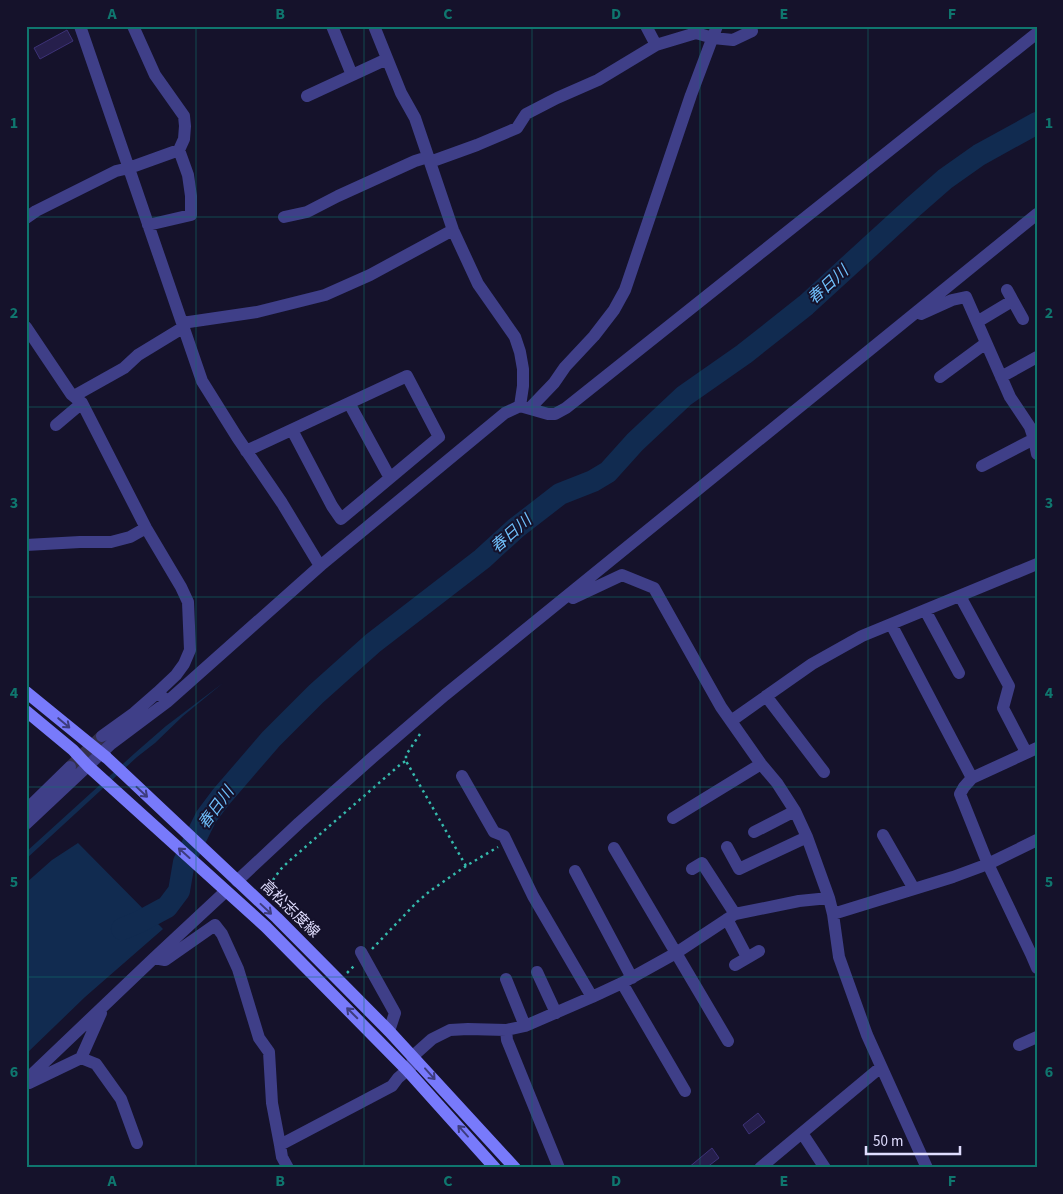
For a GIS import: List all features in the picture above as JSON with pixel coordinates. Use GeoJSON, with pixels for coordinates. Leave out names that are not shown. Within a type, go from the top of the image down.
{"type":"FeatureCollection","features":[{"type":"Feature","properties":{"kind":"main road","name":"高松志度線"},"geometry":{"type":"LineString","coordinates":[[26,692],[104,756],[323,964],[413,1056],[515,1168]]}},
{"type":"Feature","properties":{"kind":"main road","name":"高松志度線"},"geometry":{"type":"LineString","coordinates":[[26,711],[73,750],[266,927],[408,1070],[495,1168]]}},
{"type":"Feature","properties":{"kind":"street"},"geometry":{"type":"LineString","coordinates":[[80,26],[202,381],[246,451],[282,503],[320,566]]}},
{"type":"Feature","properties":{"kind":"street"},"geometry":{"type":"LineString","coordinates":[[133,26],[156,75],[184,116],[184,139],[179,150],[188,176],[191,196],[191,215],[148,224]]}},
{"type":"Feature","properties":{"kind":"street"},"geometry":{"type":"LineString","coordinates":[[332,26],[352,75]]}},
{"type":"Feature","properties":{"kind":"street"},"geometry":{"type":"LineString","coordinates":[[374,26],[401,92],[415,118],[453,230],[478,284],[515,337],[523,369],[525,407]]}},
{"type":"Feature","properties":{"kind":"street"},"geometry":{"type":"LineString","coordinates":[[646,26],[656,45]]}},
{"type":"Feature","properties":{"kind":"street"},"geometry":{"type":"LineString","coordinates":[[284,217],[307,212],[338,196],[429,159],[477,145],[517,128],[526,114],[598,80],[656,45],[696,33],[715,32],[733,40],[752,31]]}},
{"type":"Feature","properties":{"kind":"street"},"geometry":{"type":"LineString","coordinates":[[26,824],[92,768],[104,756],[112,744],[167,702],[320,566],[505,413],[525,407],[554,383],[565,367],[594,336],[614,310],[625,290],[691,95],[715,32]]}},
{"type":"Feature","properties":{"kind":"street"},"geometry":{"type":"LineString","coordinates":[[525,407],[548,414],[555,414],[566,408],[1037,33]]}},
{"type":"Feature","properties":{"kind":"street"},"geometry":{"type":"LineString","coordinates":[[307,96],[387,59]]}},
{"type":"Feature","properties":{"kind":"street"},"geometry":{"type":"LineString","coordinates":[[26,218],[36,211],[116,171],[179,150]]}},
{"type":"Feature","properties":{"kind":"street"},"geometry":{"type":"LineString","coordinates":[[234,878],[446,695],[1037,214]]}},
{"type":"Feature","properties":{"kind":"street"},"geometry":{"type":"LineString","coordinates":[[56,425],[78,400],[124,368],[138,355],[183,325],[257,312],[325,295],[370,275],[453,230]]}},
{"type":"Feature","properties":{"kind":"street"},"geometry":{"type":"LineString","coordinates":[[977,322],[1010,295],[1023,319]]}},
{"type":"Feature","properties":{"kind":"street"},"geometry":{"type":"LineString","coordinates":[[906,321],[952,300],[966,297],[1010,397],[1030,427],[1037,454]]}},
{"type":"Feature","properties":{"kind":"street"},"geometry":{"type":"LineString","coordinates":[[26,327],[71,394],[78,400],[188,602],[190,650],[184,664],[176,675],[158,692],[134,713],[102,736]]}},
{"type":"Feature","properties":{"kind":"street"},"geometry":{"type":"LineString","coordinates":[[940,377],[986,343]]}},
{"type":"Feature","properties":{"kind":"street"},"geometry":{"type":"LineString","coordinates":[[1001,377],[1037,357]]}},
{"type":"Feature","properties":{"kind":"street"},"geometry":{"type":"LineString","coordinates":[[246,451],[407,376],[439,437],[341,519],[332,506],[292,430]]}},
{"type":"Feature","properties":{"kind":"street"},"geometry":{"type":"LineString","coordinates":[[349,403],[390,478]]}},
{"type":"Feature","properties":{"kind":"street"},"geometry":{"type":"LineString","coordinates":[[982,466],[1034,439]]}},
{"type":"Feature","properties":{"kind":"street"},"geometry":{"type":"LineString","coordinates":[[27,549],[80,542],[112,542],[130,537],[146,528]]}},
{"type":"Feature","properties":{"kind":"street"},"geometry":{"type":"LineString","coordinates":[[731,722],[812,664],[862,636],[1037,564]]}},
{"type":"Feature","properties":{"kind":"street"},"geometry":{"type":"LineString","coordinates":[[555,607],[622,575],[654,588],[721,707],[761,764],[777,783],[795,811],[830,898],[839,957],[866,1035],[927,1168]]}},
{"type":"Feature","properties":{"kind":"street"},"geometry":{"type":"LineString","coordinates":[[960,596],[1009,686],[1003,708],[1031,750],[972,778],[960,794],[988,864],[1034,953],[1037,968]]}},
{"type":"Feature","properties":{"kind":"street"},"geometry":{"type":"LineString","coordinates":[[925,610],[959,673]]}},
{"type":"Feature","properties":{"kind":"street"},"geometry":{"type":"LineString","coordinates":[[891,624],[972,778]]}},
{"type":"Feature","properties":{"kind":"street"},"geometry":{"type":"LineString","coordinates":[[158,692],[167,702]]}},
{"type":"Feature","properties":{"kind":"street"},"geometry":{"type":"LineString","coordinates":[[766,696],[824,772]]}},
{"type":"Feature","properties":{"kind":"street"},"geometry":{"type":"LineString","coordinates":[[673,818],[714,800],[761,764]]}},
{"type":"Feature","properties":{"kind":"street"},"geometry":{"type":"LineString","coordinates":[[26,810],[70,767]]}},
{"type":"Feature","properties":{"kind":"street"},"geometry":{"type":"LineString","coordinates":[[462,776],[494,832],[504,836],[507,841],[533,896],[592,998]]}},
{"type":"Feature","properties":{"kind":"street"},"geometry":{"type":"LineString","coordinates":[[754,832],[795,811]]}},
{"type":"Feature","properties":{"kind":"street"},"geometry":{"type":"LineString","coordinates":[[883,835],[914,889]]}},
{"type":"Feature","properties":{"kind":"street"},"geometry":{"type":"LineString","coordinates":[[727,846],[738,870],[807,837]]}},
{"type":"Feature","properties":{"kind":"street"},"geometry":{"type":"LineString","coordinates":[[833,914],[953,877],[988,864],[1037,840]]}},
{"type":"Feature","properties":{"kind":"street"},"geometry":{"type":"LineString","coordinates":[[614,848],[728,1041]]}},
{"type":"Feature","properties":{"kind":"street"},"geometry":{"type":"LineString","coordinates":[[692,869],[702,863],[753,954],[734,965]]}},
{"type":"Feature","properties":{"kind":"street"},"geometry":{"type":"LineString","coordinates":[[575,871],[627,981],[685,1091]]}},
{"type":"Feature","properties":{"kind":"street"},"geometry":{"type":"LineString","coordinates":[[26,1082],[223,888]]}},
{"type":"Feature","properties":{"kind":"street"},"geometry":{"type":"LineString","coordinates":[[280,1145],[392,1086],[412,1066],[413,1056],[432,1039],[450,1030],[506,1030],[525,1026],[627,981],[676,953],[731,917],[799,901],[830,898]]}},
{"type":"Feature","properties":{"kind":"street"},"geometry":{"type":"LineString","coordinates":[[154,958],[166,960],[215,925],[222,934],[238,969],[259,1038],[269,1052],[272,1103],[282,1157],[288,1168]]}},
{"type":"Feature","properties":{"kind":"street"},"geometry":{"type":"LineString","coordinates":[[363,954],[395,1013],[389,1031]]}},
{"type":"Feature","properties":{"kind":"street"},"geometry":{"type":"LineString","coordinates":[[537,972],[556,1013]]}},
{"type":"Feature","properties":{"kind":"street"},"geometry":{"type":"LineString","coordinates":[[506,979],[525,1026]]}},
{"type":"Feature","properties":{"kind":"street"},"geometry":{"type":"LineString","coordinates":[[26,1082],[81,1058],[104,1006]]}},
{"type":"Feature","properties":{"kind":"street"},"geometry":{"type":"LineString","coordinates":[[506,1030],[507,1040],[559,1168]]}},
{"type":"Feature","properties":{"kind":"street"},"geometry":{"type":"LineString","coordinates":[[1019,1045],[1037,1037]]}},
{"type":"Feature","properties":{"kind":"street"},"geometry":{"type":"LineString","coordinates":[[81,1058],[96,1064],[121,1099],[137,1143]]}},
{"type":"Feature","properties":{"kind":"street"},"geometry":{"type":"LineString","coordinates":[[760,1168],[881,1067]]}},
{"type":"Feature","properties":{"kind":"street"},"geometry":{"type":"LineString","coordinates":[[802,1133],[825,1168]]}},
{"type":"Feature","properties":{"kind":"path"},"geometry":{"type":"LineString","coordinates":[[422,730],[406,755],[406,761],[466,866]]}},
{"type":"Feature","properties":{"kind":"path"},"geometry":{"type":"LineString","coordinates":[[273,880],[288,862],[406,761]]}},
{"type":"Feature","properties":{"kind":"path"},"geometry":{"type":"LineString","coordinates":[[344,976],[363,954],[430,891],[507,841]]}},
{"type":"Feature","properties":{"kind":"water"},"geometry":{"type":"Polygon","coordinates":[[[223,683],[137,757],[26,859],[26,852],[135,753],[166,726],[223,683]]]}},
{"type":"Feature","properties":{"kind":"water"},"geometry":{"type":"Polygon","coordinates":[[[78,843],[163,929],[85,997],[26,1054],[26,883],[52,860],[78,843]]]}},
{"type":"Feature","properties":{"kind":"building"},"geometry":{"type":"Polygon","coordinates":[[[67,30],[73,41],[40,59],[34,48],[67,30]]]}},
{"type":"Feature","properties":{"kind":"building"},"geometry":{"type":"Polygon","coordinates":[[[758,1113],[765,1122],[749,1134],[743,1125],[758,1113]]]}},
{"type":"Feature","properties":{"kind":"building"},"geometry":{"type":"Polygon","coordinates":[[[712,1148],[719,1158],[706,1168],[688,1168],[712,1148]]]}},
{"type":"Feature","properties":{"kind":"waterway","name":"春日川"},"geometry":{"type":"LineString","coordinates":[[122,929],[167,907],[179,891],[184,862],[206,817],[221,797],[271,739],[316,694],[373,643],[482,559],[516,528],[560,494],[593,481],[608,472],[635,442],[684,396],[744,354],[806,305],[945,179],[979,155],[1037,123]]}},
{"type":"Feature","properties":{"kind":"tunnel"},"geometry":{"type":"LineString","coordinates":[[70,767],[102,736]]}}]}
